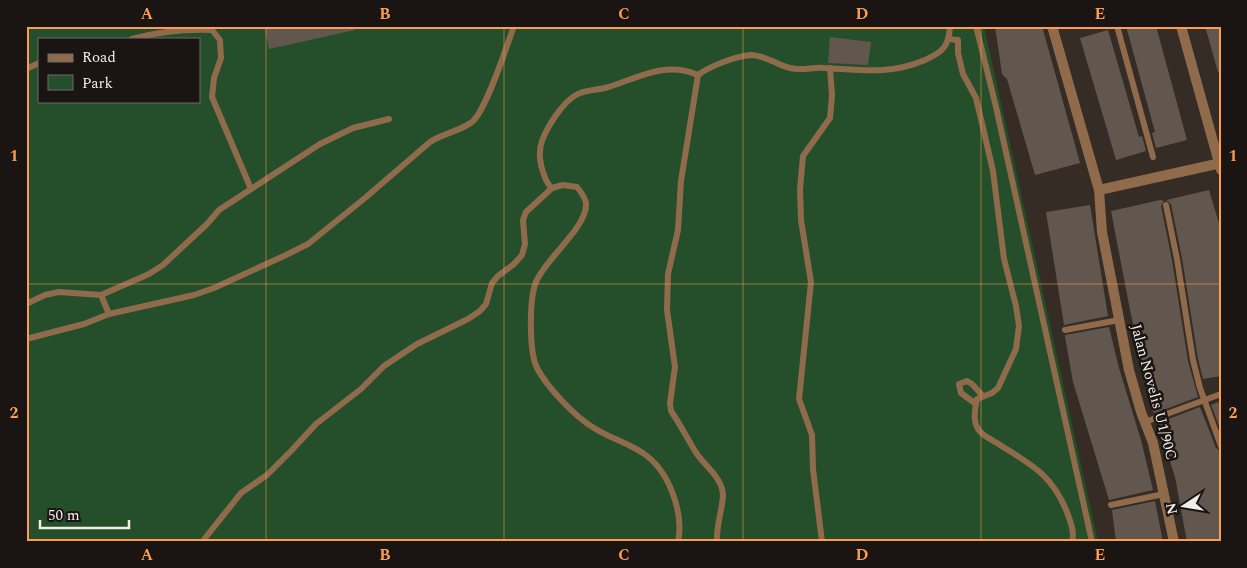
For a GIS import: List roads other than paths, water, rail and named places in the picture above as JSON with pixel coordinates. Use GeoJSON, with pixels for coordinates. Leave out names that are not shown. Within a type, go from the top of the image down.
{"type":"FeatureCollection","features":[{"type":"Feature","properties":{"kind":"street","name":"Jalan Novelis U1/90C"},"geometry":{"type":"LineString","coordinates":[[1053,26],[1099,190],[1102,232],[1129,370],[1153,443],[1174,542]]}},
{"type":"Feature","properties":{"kind":"street"},"geometry":{"type":"LineString","coordinates":[[1099,190],[1220,165],[1181,26]]}},
{"type":"Feature","properties":{"kind":"lane"},"geometry":{"type":"LineString","coordinates":[[26,339],[84,324],[109,314],[185,297],[207,290],[308,244],[430,142],[439,136],[461,129],[476,119],[500,67],[514,26]]}},
{"type":"Feature","properties":{"kind":"lane"},"geometry":{"type":"LineString","coordinates":[[552,188],[548,185],[541,169],[540,155],[542,142],[559,111],[576,95],[613,86],[660,70],[683,70],[698,75],[718,65],[750,55],[759,56],[790,68],[818,67],[872,71],[896,70],[932,57],[944,49],[950,39],[950,26]]}},
{"type":"Feature","properties":{"kind":"lane"},"geometry":{"type":"LineString","coordinates":[[976,26],[998,116],[1092,542]]}},
{"type":"Feature","properties":{"kind":"lane"},"geometry":{"type":"LineString","coordinates":[[1117,26],[1153,157]]}},
{"type":"Feature","properties":{"kind":"lane"},"geometry":{"type":"LineString","coordinates":[[136,38],[153,33],[212,30],[220,40],[222,58],[214,78],[212,97],[251,189]]}},
{"type":"Feature","properties":{"kind":"lane"},"geometry":{"type":"LineString","coordinates":[[950,39],[958,40],[958,53],[963,74],[976,98],[992,171],[1004,259],[1019,326],[1016,349],[998,388],[992,393],[982,395],[977,399],[976,426],[982,434],[1026,461],[1056,488],[1070,522],[1073,533],[1072,542]]}},
{"type":"Feature","properties":{"kind":"lane"},"geometry":{"type":"LineString","coordinates":[[26,69],[38,63]]}},
{"type":"Feature","properties":{"kind":"lane"},"geometry":{"type":"LineString","coordinates":[[822,542],[813,469],[812,435],[799,399],[811,282],[801,220],[800,188],[803,156],[830,118],[832,95],[830,68]]}},
{"type":"Feature","properties":{"kind":"lane"},"geometry":{"type":"LineString","coordinates":[[698,75],[681,181],[678,230],[668,274],[667,310],[675,367],[670,403],[672,411],[695,453],[721,486],[723,495],[716,532],[717,542]]}},
{"type":"Feature","properties":{"kind":"lane"},"geometry":{"type":"LineString","coordinates":[[26,304],[45,295],[59,292],[101,295],[134,281],[163,265],[207,224],[219,210],[320,144],[353,128],[389,119]]}},
{"type":"Feature","properties":{"kind":"lane"},"geometry":{"type":"LineString","coordinates":[[202,542],[241,493],[266,474],[316,424],[361,389],[384,366],[417,344],[480,311],[486,304],[492,284],[522,254],[525,244],[523,220],[526,212],[552,188],[563,185],[577,187],[586,202],[586,209],[584,216],[571,235],[548,261],[536,282],[532,304],[531,336],[534,360],[538,370],[563,402],[579,417],[594,428],[647,456],[660,470],[677,507],[680,531],[678,542]]}},
{"type":"Feature","properties":{"kind":"lane"},"geometry":{"type":"LineString","coordinates":[[1166,205],[1194,360],[1204,400],[1221,446]]}},
{"type":"Feature","properties":{"kind":"lane"},"geometry":{"type":"LineString","coordinates":[[101,295],[109,314]]}},
{"type":"Feature","properties":{"kind":"lane"},"geometry":{"type":"LineString","coordinates":[[1064,330],[1119,320]]}},
{"type":"Feature","properties":{"kind":"lane"},"geometry":{"type":"LineString","coordinates":[[976,404],[961,393],[959,384],[967,381],[982,395]]}},
{"type":"Feature","properties":{"kind":"lane"},"geometry":{"type":"LineString","coordinates":[[1145,422],[1221,394]]}},
{"type":"Feature","properties":{"kind":"lane"},"geometry":{"type":"LineString","coordinates":[[1110,505],[1164,494]]}}]}
